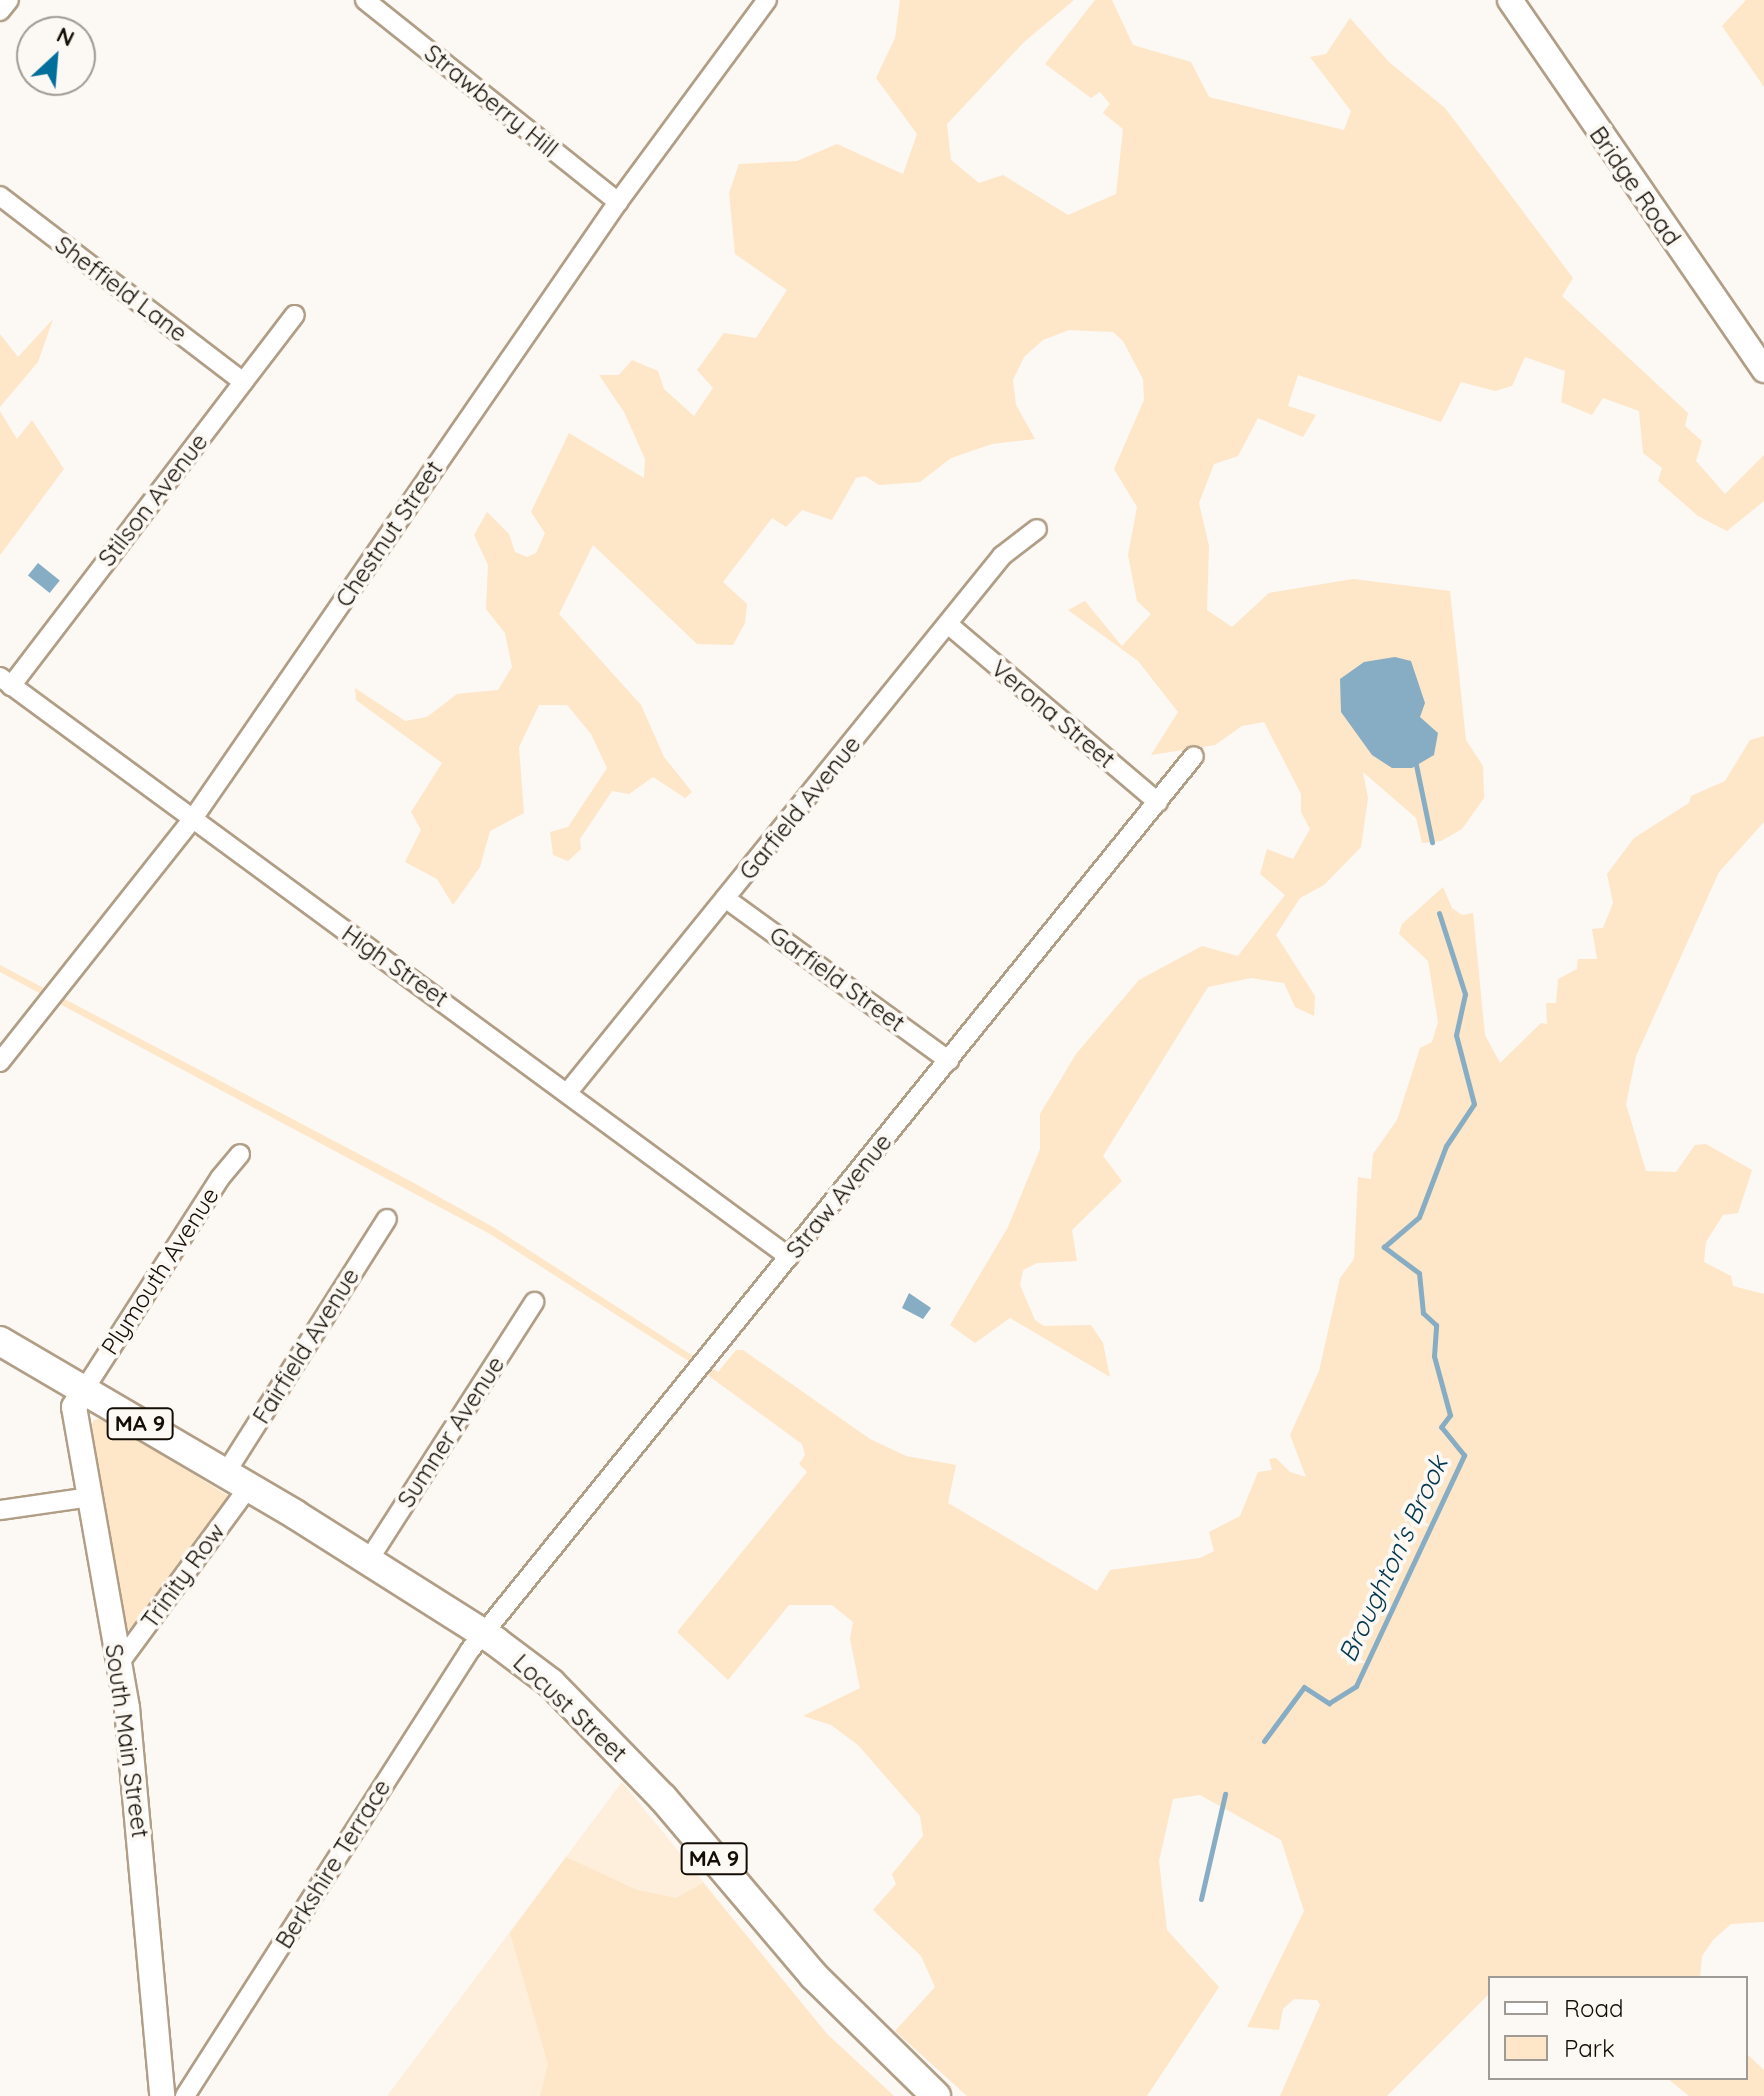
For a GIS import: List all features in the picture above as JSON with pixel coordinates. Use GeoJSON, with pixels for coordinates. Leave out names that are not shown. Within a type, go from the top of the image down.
{"type":"FeatureCollection","features":[{"type":"Feature","properties":{"kind":"highway","name":"MA 9"},"geometry":{"type":"LineString","coordinates":[[0,1341],[84,1390]]}},
{"type":"Feature","properties":{"kind":"highway","name":"Locust Street"},"geometry":{"type":"LineString","coordinates":[[84,1390],[482,1633],[573,1703],[663,1798],[814,1976],[936,2096]]}},
{"type":"Feature","properties":{"kind":"main road","name":"Bridge Road"},"geometry":{"type":"LineString","coordinates":[[1510,0],[1764,370]]}},
{"type":"Feature","properties":{"kind":"main road","name":"South Main Street"},"geometry":{"type":"LineString","coordinates":[[84,1390],[74,1407],[132,1751],[162,2096]]}},
{"type":"Feature","properties":{"kind":"street"},"geometry":{"type":"LineString","coordinates":[[0,11],[9,0]]}},
{"type":"Feature","properties":{"kind":"street","name":"Chestnut Street"},"geometry":{"type":"LineString","coordinates":[[0,1062],[192,820],[618,202],[767,0]]}},
{"type":"Feature","properties":{"kind":"street","name":"Strawberry Hill"},"geometry":{"type":"LineString","coordinates":[[373,2],[618,202]]}},
{"type":"Feature","properties":{"kind":"street","name":"Sheffield Lane"},"geometry":{"type":"LineString","coordinates":[[0,196],[243,382]]}},
{"type":"Feature","properties":{"kind":"street","name":"Stilson Avenue"},"geometry":{"type":"LineString","coordinates":[[5,682],[295,315]]}},
{"type":"Feature","properties":{"kind":"street","name":"Garfield Avenue"},"geometry":{"type":"LineString","coordinates":[[568,1092],[1002,556],[1037,529]]}},
{"type":"Feature","properties":{"kind":"street","name":"Verona Street"},"geometry":{"type":"LineString","coordinates":[[949,625],[1158,802]]}},
{"type":"Feature","properties":{"kind":"street","name":"High Street"},"geometry":{"type":"LineString","coordinates":[[5,682],[789,1257]]}},
{"type":"Feature","properties":{"kind":"street","name":"Straw Avenue"},"geometry":{"type":"LineString","coordinates":[[482,1633],[1194,756]]}},
{"type":"Feature","properties":{"kind":"street","name":"Garfield Street"},"geometry":{"type":"LineString","coordinates":[[725,898],[949,1061]]}},
{"type":"Feature","properties":{"kind":"street","name":"Plymouth Avenue"},"geometry":{"type":"LineString","coordinates":[[84,1390],[220,1178],[240,1154]]}},
{"type":"Feature","properties":{"kind":"street","name":"Fairfield Avenue"},"geometry":{"type":"LineString","coordinates":[[237,1481],[387,1219]]}},
{"type":"Feature","properties":{"kind":"street","name":"Sumner Avenue"},"geometry":{"type":"LineString","coordinates":[[368,1561],[534,1302]]}},
{"type":"Feature","properties":{"kind":"street","name":"Trinity Row"},"geometry":{"type":"LineString","coordinates":[[118,1665],[237,1481]]}},
{"type":"Feature","properties":{"kind":"street"},"geometry":{"type":"LineString","coordinates":[[0,1510],[90,1497]]}},
{"type":"Feature","properties":{"kind":"street","name":"Berkshire Terrace"},"geometry":{"type":"LineString","coordinates":[[185,2096],[482,1633]]}},
{"type":"Feature","properties":{"kind":"shaded area"},"geometry":{"type":"Polygon","coordinates":[[[622,1782],[827,2034],[894,2096],[387,2096],[622,1782]]]}},
{"type":"Feature","properties":{"kind":"green space"},"geometry":{"type":"Polygon","coordinates":[[[900,0],[1074,0],[1024,42],[947,124],[951,160],[979,183],[1003,175],[1068,215],[1116,194],[1123,129],[1103,113],[1110,104],[1100,92],[1091,98],[1045,64],[1095,0],[1112,0],[1133,45],[1191,62],[1209,97],[1344,130],[1351,111],[1310,57],[1326,54],[1350,18],[1389,62],[1445,108],[1573,278],[1562,296],[1688,413],[1685,426],[1702,441],[1696,461],[1725,494],[1764,455],[1764,501],[1727,531],[1698,516],[1658,481],[1662,468],[1643,453],[1639,411],[1603,398],[1592,415],[1561,402],[1565,371],[1525,357],[1512,386],[1495,391],[1461,382],[1441,422],[1298,375],[1288,406],[1316,415],[1303,437],[1258,418],[1238,456],[1214,464],[1199,503],[1209,546],[1207,610],[1232,627],[1269,593],[1353,579],[1450,591],[1466,740],[1483,766],[1484,798],[1462,829],[1441,841],[1422,843],[1416,818],[1363,772],[1368,798],[1361,847],[1324,885],[1300,898],[1276,935],[1315,996],[1314,1016],[1295,1007],[1284,983],[1251,978],[1208,987],[1103,1156],[1122,1181],[1072,1230],[1077,1261],[1037,1263],[1023,1270],[1020,1285],[1035,1320],[1044,1326],[1091,1325],[1103,1343],[1110,1377],[1010,1318],[975,1343],[950,1325],[1008,1227],[1040,1149],[1040,1114],[1076,1054],[1139,980],[1202,946],[1238,956],[1285,895],[1260,874],[1267,849],[1293,859],[1310,829],[1301,812],[1301,794],[1264,722],[1242,726],[1215,745],[1151,755],[1178,712],[1138,661],[1068,610],[1085,601],[1122,646],[1151,614],[1137,601],[1128,555],[1137,507],[1114,469],[1144,400],[1143,379],[1123,341],[1113,332],[1069,330],[1043,340],[1024,357],[1013,380],[1016,405],[1035,439],[992,444],[951,458],[920,482],[879,485],[865,476],[856,478],[832,520],[802,510],[786,527],[772,518],[723,582],[747,604],[745,623],[733,645],[697,644],[593,545],[559,614],[641,705],[664,757],[692,792],[685,798],[653,777],[629,794],[612,791],[580,839],[581,849],[568,861],[553,855],[550,832],[568,827],[607,768],[591,734],[567,705],[539,705],[519,747],[524,813],[490,831],[480,867],[453,905],[437,879],[405,862],[421,830],[411,812],[442,763],[356,700],[355,688],[405,721],[427,717],[457,694],[498,690],[512,667],[505,633],[486,609],[488,565],[474,535],[487,512],[509,534],[515,552],[527,557],[536,553],[545,533],[531,512],[569,433],[644,478],[645,459],[624,412],[599,375],[619,375],[632,360],[658,371],[664,389],[694,416],[713,388],[697,370],[724,333],[756,338],[787,290],[735,254],[729,193],[739,164],[797,161],[837,144],[903,174],[917,134],[876,78],[895,38],[900,0]]]}},
{"type":"Feature","properties":{"kind":"green space"},"geometry":{"type":"Polygon","coordinates":[[[1746,0],[1764,0],[1764,87],[1722,26],[1746,0]]]}},
{"type":"Feature","properties":{"kind":"green space"},"geometry":{"type":"Polygon","coordinates":[[[53,319],[38,362],[0,407],[0,334],[18,357],[53,319]]]}},
{"type":"Feature","properties":{"kind":"green space"},"geometry":{"type":"Polygon","coordinates":[[[0,411],[17,439],[32,420],[64,469],[0,555],[0,411]]]}},
{"type":"Feature","properties":{"kind":"green space"},"geometry":{"type":"Polygon","coordinates":[[[1764,736],[1764,822],[1719,872],[1636,1056],[1626,1104],[1646,1171],[1676,1172],[1695,1145],[1706,1144],[1752,1170],[1738,1213],[1723,1215],[1706,1242],[1704,1262],[1731,1276],[1733,1286],[1764,1294],[1764,1922],[1731,1924],[1713,1940],[1702,1956],[1700,1976],[1488,1976],[1488,1995],[1387,2096],[1280,2096],[1320,2005],[1317,2000],[1294,1999],[1283,2009],[1279,2030],[1247,2027],[1304,1911],[1281,1840],[1200,1795],[1173,1799],[1159,1861],[1167,1930],[1219,1987],[1147,2096],[967,2096],[895,2031],[935,1987],[921,1956],[873,1910],[896,1884],[892,1874],[923,1836],[920,1816],[858,1745],[831,1725],[803,1716],[860,1688],[850,1639],[853,1622],[832,1605],[789,1605],[728,1680],[677,1632],[807,1472],[799,1464],[805,1455],[802,1444],[687,1360],[490,1234],[0,972],[0,965],[493,1227],[718,1372],[736,1350],[743,1350],[870,1439],[906,1456],[956,1465],[948,1503],[1097,1591],[1110,1570],[1200,1558],[1214,1551],[1209,1532],[1240,1516],[1258,1472],[1272,1470],[1269,1459],[1276,1458],[1290,1472],[1306,1477],[1290,1435],[1319,1371],[1340,1278],[1354,1259],[1358,1177],[1371,1179],[1373,1154],[1397,1120],[1420,1048],[1432,1042],[1438,1022],[1428,961],[1399,934],[1402,924],[1443,887],[1452,908],[1462,915],[1473,913],[1485,1035],[1500,1063],[1541,1023],[1547,1024],[1546,1003],[1556,1003],[1558,979],[1577,969],[1578,959],[1597,959],[1592,929],[1603,928],[1613,903],[1607,874],[1634,838],[1689,803],[1691,796],[1725,781],[1750,740],[1764,736]]]}},
{"type":"Feature","properties":{"kind":"green space"},"geometry":{"type":"Polygon","coordinates":[[[103,1418],[230,1497],[132,1632],[124,1624],[89,1430],[94,1420],[103,1418]]]}},
{"type":"Feature","properties":{"kind":"green space"},"geometry":{"type":"Polygon","coordinates":[[[566,1857],[637,1890],[676,1898],[703,1883],[827,2034],[894,2096],[540,2096],[548,2064],[510,1933],[566,1857]]]}},
{"type":"Feature","properties":{"kind":"green space"},"geometry":{"type":"Polygon","coordinates":[[[1748,2055],[1764,2070],[1764,2096],[1689,2096],[1669,2080],[1748,2080],[1748,2055]]]}},
{"type":"Feature","properties":{"kind":"water"},"geometry":{"type":"Polygon","coordinates":[[[38,563],[60,581],[50,593],[28,575],[38,563]]]}},
{"type":"Feature","properties":{"kind":"water"},"geometry":{"type":"Polygon","coordinates":[[[1395,657],[1411,661],[1425,703],[1420,717],[1438,733],[1434,755],[1412,768],[1392,768],[1372,755],[1341,712],[1340,679],[1364,662],[1395,657]]]}},
{"type":"Feature","properties":{"kind":"water"},"geometry":{"type":"Polygon","coordinates":[[[909,1293],[931,1308],[923,1319],[902,1308],[909,1293]]]}},
{"type":"Feature","properties":{"kind":"waterway"},"geometry":{"type":"LineString","coordinates":[[1415,760],[1432,842]]}},
{"type":"Feature","properties":{"kind":"waterway","name":"Broughton's Brook"},"geometry":{"type":"LineString","coordinates":[[1264,1741],[1304,1687],[1329,1703],[1356,1686],[1464,1455],[1441,1427],[1450,1415],[1434,1356],[1436,1325],[1423,1313],[1419,1273],[1384,1247],[1419,1217],[1446,1146],[1474,1104],[1456,1035],[1465,994],[1439,913]]}},
{"type":"Feature","properties":{"kind":"waterway","name":"Broughton's Brook"},"geometry":{"type":"LineString","coordinates":[[1201,1899],[1225,1794]]}}]}
